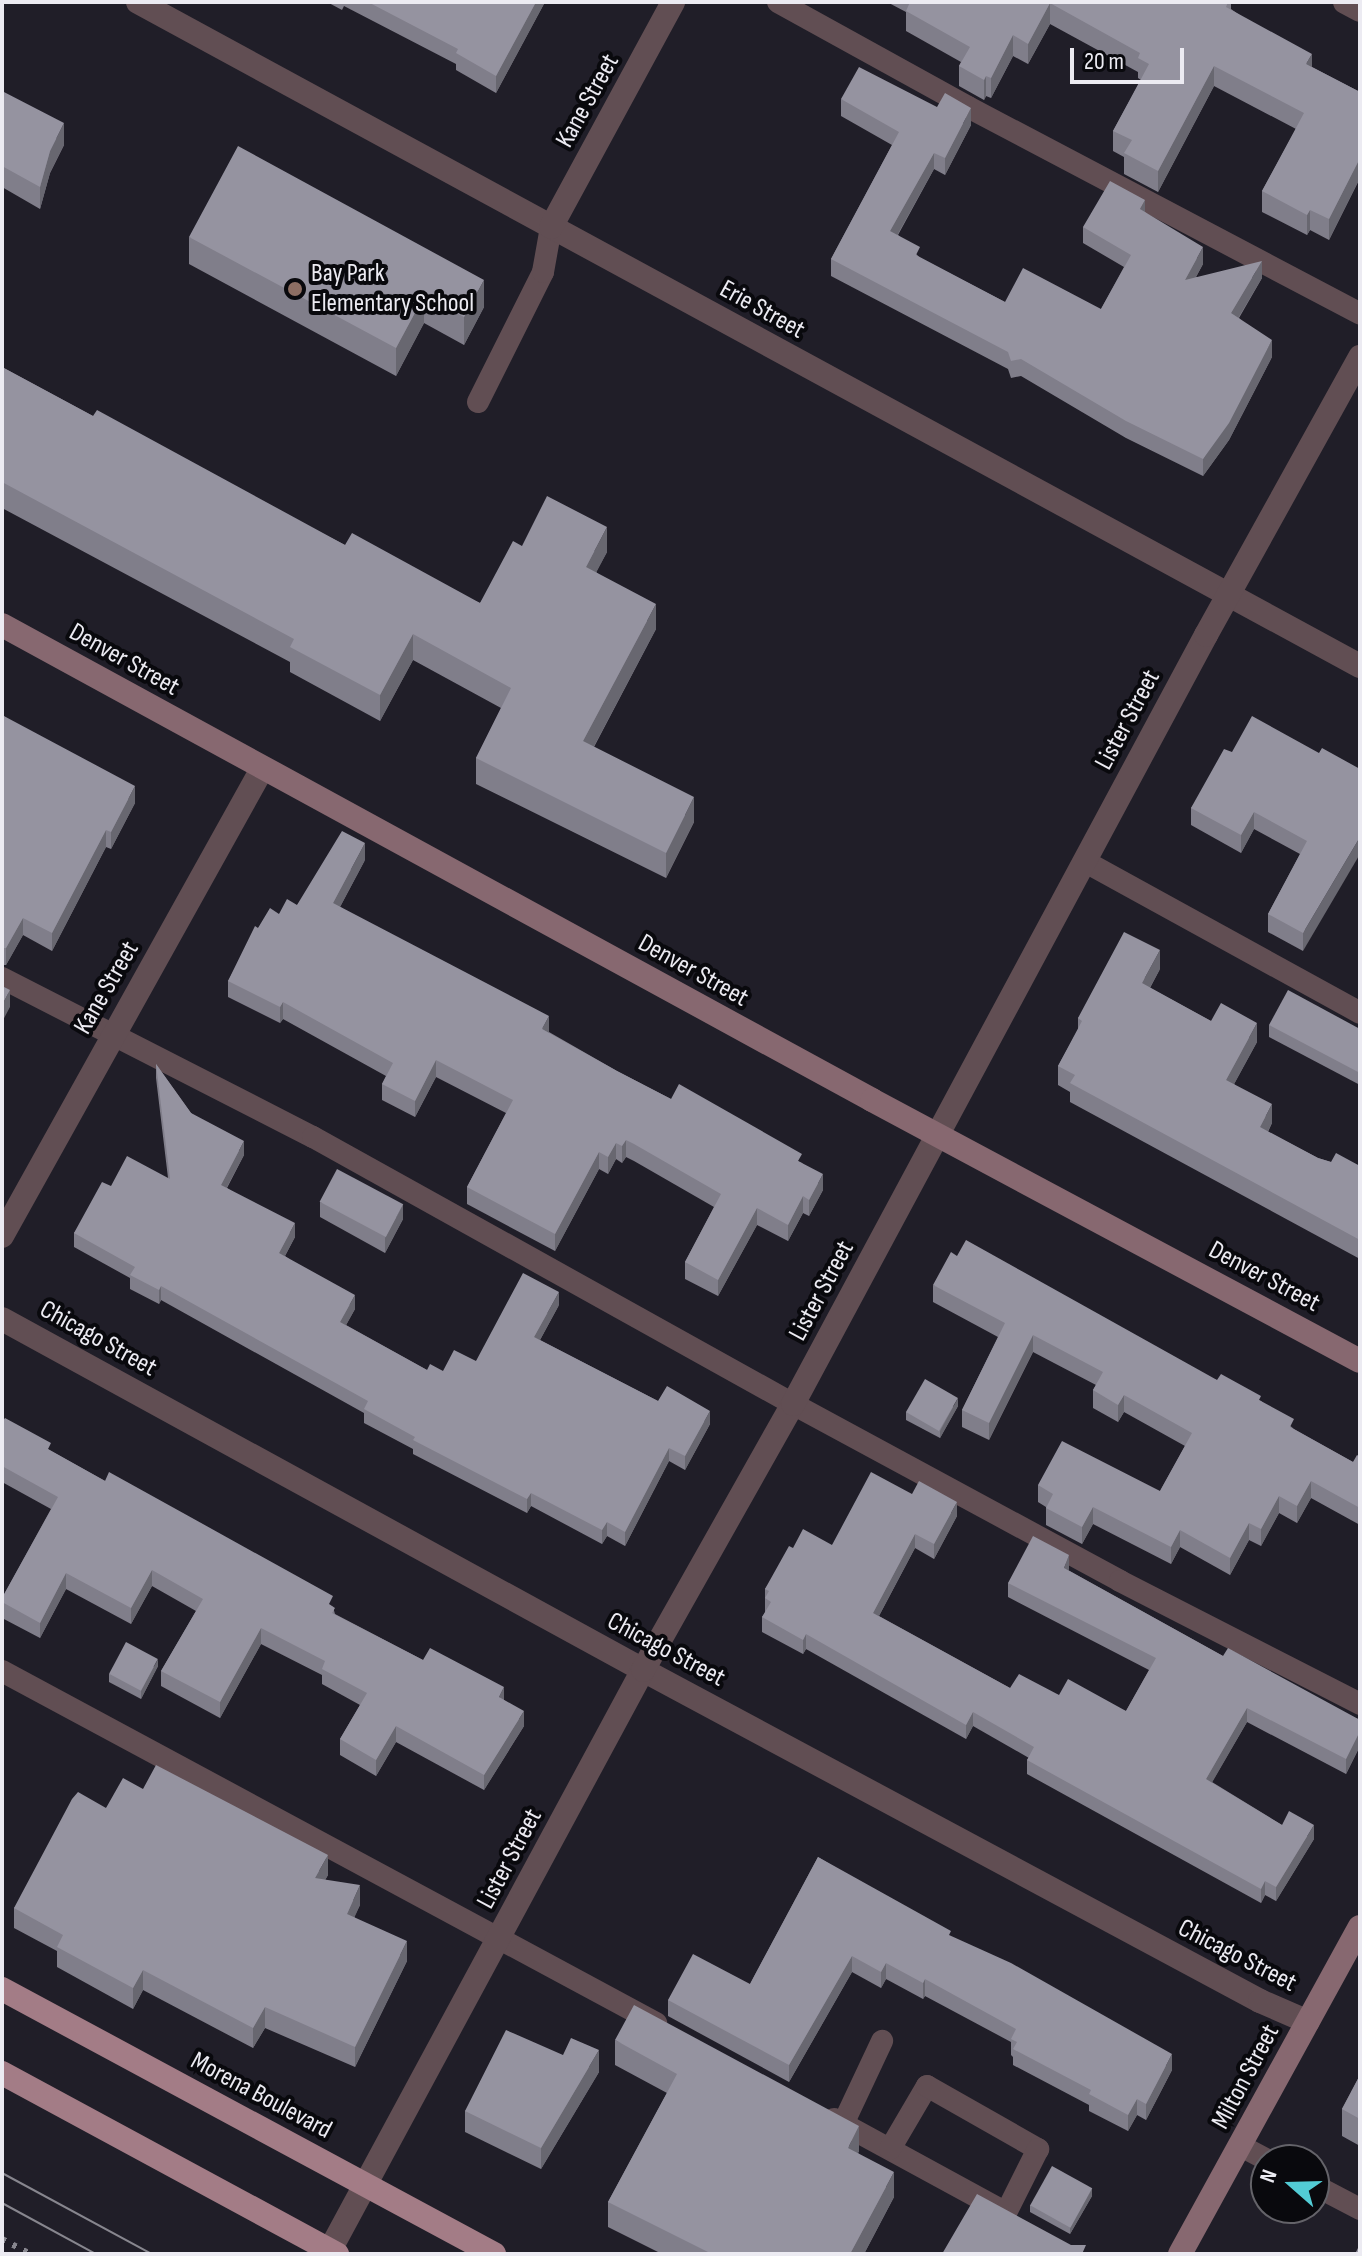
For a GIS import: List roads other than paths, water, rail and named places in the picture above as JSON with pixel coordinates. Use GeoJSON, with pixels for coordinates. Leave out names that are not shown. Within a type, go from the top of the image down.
{"type":"FeatureCollection","features":[{"type":"Feature","properties":{"kind":"main road","name":"Morena Boulevard"},"geometry":{"type":"LineString","coordinates":[[2,1989],[494,2254]]}},
{"type":"Feature","properties":{"kind":"main road"},"geometry":{"type":"LineString","coordinates":[[2,2073],[334,2252]]}},
{"type":"Feature","properties":{"kind":"street","name":"Erie Street"},"geometry":{"type":"LineString","coordinates":[[138,2],[1360,666]]}},
{"type":"Feature","properties":{"kind":"street","name":"Kane Street"},"geometry":{"type":"LineString","coordinates":[[551,227],[673,2]]}},
{"type":"Feature","properties":{"kind":"street"},"geometry":{"type":"LineString","coordinates":[[1345,2],[1360,10]]}},
{"type":"Feature","properties":{"kind":"street","name":"Lister Street"},"geometry":{"type":"LineString","coordinates":[[334,2252],[366,2184],[643,1670],[793,1404],[1228,594],[1360,357]]}},
{"type":"Feature","properties":{"kind":"street","name":"Denver Street"},"geometry":{"type":"LineString","coordinates":[[2,625],[262,769],[1360,1361]]}},
{"type":"Feature","properties":{"kind":"street","name":"Kane Street"},"geometry":{"type":"LineString","coordinates":[[2,1236],[262,769]]}},
{"type":"Feature","properties":{"kind":"street","name":"Chicago Street"},"geometry":{"type":"LineString","coordinates":[[2,1319],[643,1670],[1260,2001],[1308,2022]]}},
{"type":"Feature","properties":{"kind":"street","name":"Milton Street"},"geometry":{"type":"LineString","coordinates":[[1180,2254],[1360,1927]]}},
{"type":"Feature","properties":{"kind":"lane"},"geometry":{"type":"LineString","coordinates":[[778,2],[968,107],[1360,314]]}},
{"type":"Feature","properties":{"kind":"lane"},"geometry":{"type":"LineString","coordinates":[[478,402],[543,272],[551,227]]}},
{"type":"Feature","properties":{"kind":"lane"},"geometry":{"type":"LineString","coordinates":[[1084,861],[1360,1013]]}},
{"type":"Feature","properties":{"kind":"lane"},"geometry":{"type":"LineString","coordinates":[[2,978],[313,1137],[793,1404],[1120,1581],[1360,1704]]}},
{"type":"Feature","properties":{"kind":"lane"},"geometry":{"type":"LineString","coordinates":[[2,1671],[678,2035]]}},
{"type":"Feature","properties":{"kind":"lane"},"geometry":{"type":"LineString","coordinates":[[843,2124],[882,2041]]}},
{"type":"Feature","properties":{"kind":"lane"},"geometry":{"type":"LineString","coordinates":[[890,2149],[927,2086],[1038,2149],[1006,2213]]}},
{"type":"Feature","properties":{"kind":"lane"},"geometry":{"type":"LineString","coordinates":[[816,2109],[1030,2226]]}},
{"type":"Feature","properties":{"kind":"lane"},"geometry":{"type":"LineString","coordinates":[[1241,2146],[1250,2151]]}},
{"type":"Feature","properties":{"kind":"lane"},"geometry":{"type":"LineString","coordinates":[[1330,2193],[1360,2209]]}},
{"type":"Feature","properties":{"kind":"tram line"},"geometry":{"type":"LineString","coordinates":[[2,2173],[152,2254]]}},
{"type":"Feature","properties":{"kind":"tram line"},"geometry":{"type":"LineString","coordinates":[[2,2203],[96,2254]]}},
{"type":"Feature","properties":{"kind":"railway"},"geometry":{"type":"LineString","coordinates":[[2,2239],[30,2254]]}},
{"type":"Feature","properties":{"kind":"place","name":"Bay Park Elementary School"},"geometry":{"type":"Point","coordinates":[295,289]}}]}
